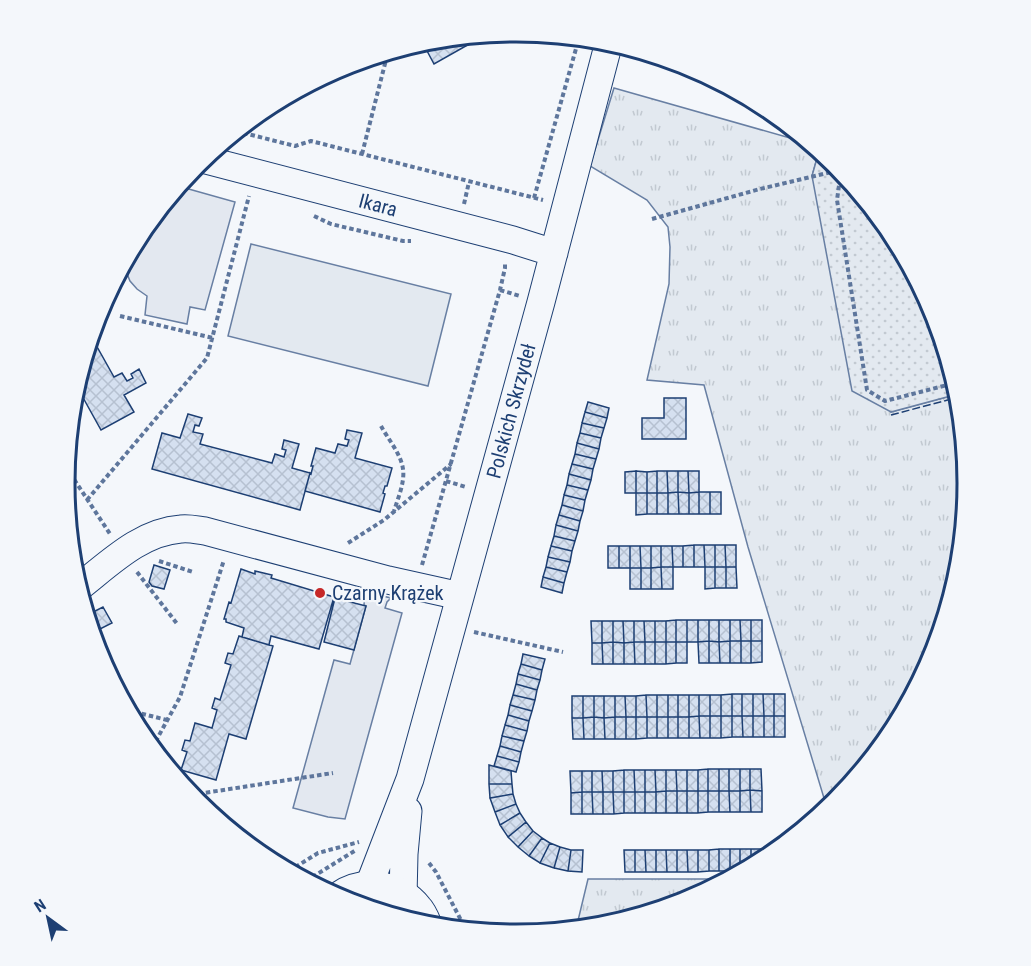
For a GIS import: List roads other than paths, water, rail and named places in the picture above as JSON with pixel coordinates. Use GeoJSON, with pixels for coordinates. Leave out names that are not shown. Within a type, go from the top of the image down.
{"type":"FeatureCollection","features":[{"type":"Feature","properties":{"kind":"main road"},"geometry":{"type":"LineString","coordinates":[[354,893],[386,890],[403,897],[418,913]]}},
{"type":"Feature","properties":{"kind":"street","name":"Polskich Skrzydeł"},"geometry":{"type":"LineString","coordinates":[[403,897],[410,779],[554,253],[607,51]]}},
{"type":"Feature","properties":{"kind":"street","name":"Ikara"},"geometry":{"type":"LineString","coordinates":[[213,162],[513,240],[554,253]]}},
{"type":"Feature","properties":{"kind":"street"},"geometry":{"type":"LineString","coordinates":[[86,582],[140,542],[154,535],[184,529],[205,531],[377,577],[460,596]]}},
{"type":"Feature","properties":{"kind":"street","name":"Polskich Skrzydeł"},"geometry":{"type":"LineString","coordinates":[[354,893],[410,779]]}},
{"type":"Feature","properties":{"kind":"place","name":"Czarny Krążek"},"geometry":{"type":"Point","coordinates":[320,593]}}]}
